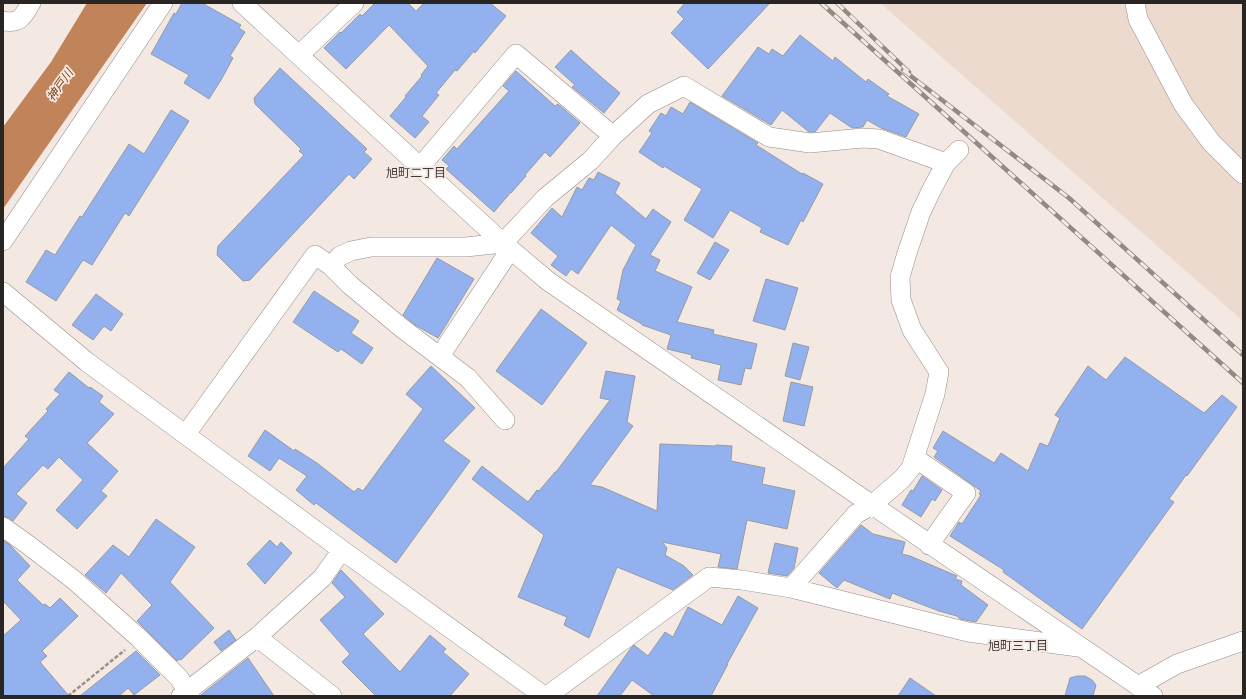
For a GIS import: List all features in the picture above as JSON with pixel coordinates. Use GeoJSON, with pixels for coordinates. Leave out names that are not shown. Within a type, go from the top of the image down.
{"type":"FeatureCollection","features":[{"type":"Feature","properties":{"kind":"street"},"geometry":{"type":"LineString","coordinates":[[3,22],[12,23],[22,17],[31,3]]}},
{"type":"Feature","properties":{"kind":"street"},"geometry":{"type":"LineString","coordinates":[[3,241],[163,3]]}},
{"type":"Feature","properties":{"kind":"street"},"geometry":{"type":"LineString","coordinates":[[242,3],[420,167],[548,281],[930,545],[1145,691],[1177,664],[1243,641]]}},
{"type":"Feature","properties":{"kind":"street"},"geometry":{"type":"LineString","coordinates":[[299,55],[354,3]]}},
{"type":"Feature","properties":{"kind":"street"},"geometry":{"type":"LineString","coordinates":[[1135,3],[1138,19],[1184,104],[1211,142],[1243,174]]}},
{"type":"Feature","properties":{"kind":"street"},"geometry":{"type":"LineString","coordinates":[[420,167],[516,54],[613,136]]}},
{"type":"Feature","properties":{"kind":"street"},"geometry":{"type":"LineString","coordinates":[[440,356],[507,246],[545,198],[590,161],[613,136],[648,104],[684,86],[769,136],[810,143],[864,138],[878,139],[946,164]]}},
{"type":"Feature","properties":{"kind":"street"},"geometry":{"type":"LineString","coordinates":[[791,588],[856,514],[872,505],[902,479],[911,468],[915,458],[935,394],[939,372],[912,330],[902,300],[900,277],[921,212],[946,164],[959,150]]}},
{"type":"Feature","properties":{"kind":"street"},"geometry":{"type":"LineString","coordinates":[[331,266],[340,256],[351,251],[371,248],[507,246]]}},
{"type":"Feature","properties":{"kind":"street"},"geometry":{"type":"LineString","coordinates":[[186,434],[315,255],[331,266],[350,285],[403,329],[468,378],[505,420]]}},
{"type":"Feature","properties":{"kind":"street"},"geometry":{"type":"LineString","coordinates":[[3,292],[87,362],[342,550],[546,696],[709,577],[742,580],[791,588],[968,632],[1081,648]]}},
{"type":"Feature","properties":{"kind":"street"},"geometry":{"type":"LineString","coordinates":[[915,458],[966,493],[930,545]]}},
{"type":"Feature","properties":{"kind":"street"},"geometry":{"type":"LineString","coordinates":[[3,527],[74,580],[139,638],[179,678],[186,694],[257,637],[322,578],[342,550]]}},
{"type":"Feature","properties":{"kind":"street"},"geometry":{"type":"LineString","coordinates":[[257,637],[332,696]]}},
{"type":"Feature","properties":{"kind":"path"},"geometry":{"type":"LineString","coordinates":[[68,696],[139,638]]}},
{"type":"Feature","properties":{"kind":"shaded area"},"geometry":{"type":"Polygon","coordinates":[[[880,3],[1243,3],[1243,321],[880,3]]]}},
{"type":"Feature","properties":{"kind":"water","name":"神戸川"},"geometry":{"type":"Polygon","coordinates":[[[87,3],[147,3],[3,209],[3,127],[51,62],[87,3]]]}},
{"type":"Feature","properties":{"kind":"building"},"geometry":{"type":"Polygon","coordinates":[[[182,3],[202,3],[241,25],[239,28],[245,32],[230,56],[233,58],[209,99],[184,83],[189,75],[151,54],[174,13],[176,14],[182,3]]]}},
{"type":"Feature","properties":{"kind":"building"},"geometry":{"type":"Polygon","coordinates":[[[375,3],[408,3],[416,11],[424,3],[490,3],[506,16],[475,53],[474,51],[457,71],[455,70],[436,93],[439,95],[422,116],[429,122],[415,138],[390,116],[422,76],[421,75],[428,66],[389,25],[346,69],[324,48],[360,14],[362,16],[375,3]]]}},
{"type":"Feature","properties":{"kind":"building"},"geometry":{"type":"Polygon","coordinates":[[[685,3],[770,3],[708,69],[671,33],[684,19],[677,12],[685,3]]]}},
{"type":"Feature","properties":{"kind":"building"},"geometry":{"type":"Polygon","coordinates":[[[800,35],[833,61],[835,57],[866,82],[868,79],[889,94],[887,96],[919,114],[906,137],[881,128],[867,120],[863,127],[852,128],[830,113],[815,132],[809,132],[782,110],[771,125],[722,96],[758,47],[769,54],[772,49],[783,56],[800,35]]]}},
{"type":"Feature","properties":{"kind":"building"},"geometry":{"type":"Polygon","coordinates":[[[571,50],[620,93],[604,113],[572,87],[575,85],[555,67],[571,50]]]}},
{"type":"Feature","properties":{"kind":"building"},"geometry":{"type":"Polygon","coordinates":[[[280,68],[367,149],[364,152],[372,159],[354,179],[349,174],[250,280],[243,281],[217,255],[218,246],[304,155],[299,151],[301,149],[255,104],[254,98],[280,68]]]}},
{"type":"Feature","properties":{"kind":"building"},"geometry":{"type":"Polygon","coordinates":[[[516,71],[555,106],[558,104],[580,123],[550,157],[545,152],[494,212],[446,169],[449,166],[442,160],[454,146],[457,149],[509,91],[503,86],[516,71]]]}},
{"type":"Feature","properties":{"kind":"building"},"geometry":{"type":"Polygon","coordinates":[[[690,102],[758,143],[756,145],[802,174],[803,173],[823,184],[803,222],[801,220],[788,245],[760,232],[762,228],[730,210],[713,238],[684,220],[702,189],[664,166],[663,168],[639,152],[652,133],[649,131],[661,113],[666,116],[671,107],[683,114],[690,102]]]}},
{"type":"Feature","properties":{"kind":"building"},"geometry":{"type":"Polygon","coordinates":[[[171,110],[189,121],[129,216],[125,213],[92,265],[83,260],[56,301],[26,282],[46,250],[55,255],[80,216],[82,217],[129,144],[144,154],[171,110]]]}},
{"type":"Feature","properties":{"kind":"building"},"geometry":{"type":"Polygon","coordinates":[[[598,172],[620,183],[615,193],[646,219],[653,209],[671,222],[650,255],[660,260],[655,271],[692,287],[677,322],[714,330],[713,334],[757,344],[751,369],[745,368],[741,385],[718,380],[721,365],[691,358],[692,355],[667,349],[671,335],[642,325],[617,310],[621,301],[617,299],[623,270],[636,245],[611,225],[578,274],[571,269],[566,276],[551,265],[558,256],[531,233],[552,208],[562,217],[577,187],[582,190],[589,178],[594,180],[598,172]]]}},
{"type":"Feature","properties":{"kind":"building"},"geometry":{"type":"Polygon","coordinates":[[[715,242],[729,250],[710,280],[697,273],[715,242]]]}},
{"type":"Feature","properties":{"kind":"building"},"geometry":{"type":"Polygon","coordinates":[[[437,258],[474,279],[438,338],[415,325],[403,315],[437,258]]]}},
{"type":"Feature","properties":{"kind":"building"},"geometry":{"type":"Polygon","coordinates":[[[766,279],[798,288],[785,330],[753,321],[766,279]]]}},
{"type":"Feature","properties":{"kind":"building"},"geometry":{"type":"Polygon","coordinates":[[[314,291],[359,321],[351,333],[373,348],[362,364],[341,349],[338,352],[293,322],[314,291]]]}},
{"type":"Feature","properties":{"kind":"building"},"geometry":{"type":"Polygon","coordinates":[[[96,294],[123,314],[111,331],[104,326],[93,340],[72,325],[96,294]]]}},
{"type":"Feature","properties":{"kind":"building"},"geometry":{"type":"Polygon","coordinates":[[[541,309],[587,343],[542,405],[496,371],[541,309]]]}},
{"type":"Feature","properties":{"kind":"building"},"geometry":{"type":"Polygon","coordinates":[[[793,343],[809,347],[800,380],[785,376],[793,343]]]}},
{"type":"Feature","properties":{"kind":"building"},"geometry":{"type":"Polygon","coordinates":[[[1125,357],[1204,413],[1222,395],[1237,407],[1169,499],[1174,502],[1082,629],[1003,572],[1004,570],[950,536],[959,522],[962,524],[981,495],[979,494],[981,491],[934,457],[938,451],[933,448],[943,431],[994,463],[1001,453],[1028,471],[1040,443],[1048,446],[1060,418],[1055,415],[1088,366],[1106,380],[1125,357]]]}},
{"type":"Feature","properties":{"kind":"building"},"geometry":{"type":"Polygon","coordinates":[[[431,366],[475,408],[443,441],[470,461],[396,563],[316,503],[314,505],[296,490],[307,476],[279,458],[270,471],[248,456],[265,430],[294,451],[295,449],[317,463],[354,492],[358,488],[363,491],[423,409],[406,394],[431,366]]]}},
{"type":"Feature","properties":{"kind":"building"},"geometry":{"type":"Polygon","coordinates":[[[606,371],[635,376],[627,422],[633,426],[590,485],[602,487],[657,511],[660,444],[716,445],[732,446],[731,461],[765,468],[762,484],[795,491],[787,529],[747,520],[737,569],[718,567],[721,554],[662,542],[667,548],[665,555],[684,566],[693,575],[673,590],[617,567],[589,638],[564,625],[567,617],[518,597],[544,535],[472,479],[482,466],[528,502],[537,490],[539,491],[556,472],[610,400],[600,398],[606,371]]]}},
{"type":"Feature","properties":{"kind":"building"},"geometry":{"type":"Polygon","coordinates":[[[69,372],[89,388],[90,387],[103,396],[99,402],[114,414],[87,443],[118,471],[101,491],[107,496],[77,529],[56,510],[83,480],[59,457],[48,469],[43,465],[16,494],[27,503],[13,521],[3,516],[3,468],[29,439],[25,436],[48,411],[46,409],[60,394],[54,390],[69,372]]]}},
{"type":"Feature","properties":{"kind":"building"},"geometry":{"type":"Polygon","coordinates":[[[791,382],[813,387],[804,426],[783,421],[791,382]]]}},
{"type":"Feature","properties":{"kind":"building"},"geometry":{"type":"Polygon","coordinates":[[[922,476],[942,490],[935,501],[932,499],[921,517],[902,505],[922,476]]]}},
{"type":"Feature","properties":{"kind":"building"},"geometry":{"type":"Polygon","coordinates":[[[156,519],[195,547],[170,582],[214,628],[181,660],[180,659],[177,661],[137,621],[152,605],[121,573],[106,593],[85,575],[113,545],[129,557],[156,519]]]}},
{"type":"Feature","properties":{"kind":"building"},"geometry":{"type":"Polygon","coordinates":[[[861,525],[873,534],[905,542],[902,554],[957,576],[955,579],[962,581],[961,585],[988,605],[976,622],[960,619],[957,616],[939,611],[892,593],[890,599],[844,580],[837,588],[819,573],[861,525]]]}},
{"type":"Feature","properties":{"kind":"building"},"geometry":{"type":"Polygon","coordinates":[[[3,540],[9,544],[30,566],[17,580],[43,605],[45,604],[50,608],[60,598],[78,616],[42,651],[47,656],[40,662],[69,696],[3,696],[3,636],[21,620],[3,601],[3,540]]]}},
{"type":"Feature","properties":{"kind":"building"},"geometry":{"type":"Polygon","coordinates":[[[270,540],[277,547],[281,542],[292,553],[265,584],[247,564],[270,540]]]}},
{"type":"Feature","properties":{"kind":"building"},"geometry":{"type":"Polygon","coordinates":[[[775,543],[798,548],[794,568],[787,576],[768,573],[775,543]]]}},
{"type":"Feature","properties":{"kind":"building"},"geometry":{"type":"Polygon","coordinates":[[[341,570],[384,614],[363,634],[400,672],[430,635],[446,649],[443,652],[469,674],[450,696],[376,696],[342,662],[350,654],[320,620],[345,597],[332,583],[341,570]]]}},
{"type":"Feature","properties":{"kind":"building"},"geometry":{"type":"Polygon","coordinates":[[[738,596],[758,608],[711,696],[654,696],[632,680],[620,696],[597,696],[634,645],[648,656],[665,632],[673,637],[688,607],[722,625],[738,596]]]}},
{"type":"Feature","properties":{"kind":"building"},"geometry":{"type":"Polygon","coordinates":[[[229,630],[236,640],[221,651],[214,642],[229,630]]]}},
{"type":"Feature","properties":{"kind":"building"},"geometry":{"type":"Polygon","coordinates":[[[136,651],[160,675],[134,695],[128,688],[119,696],[80,696],[136,651]]]}},
{"type":"Feature","properties":{"kind":"building"},"geometry":{"type":"Polygon","coordinates":[[[248,658],[274,696],[201,696],[201,695],[248,658]]]}},
{"type":"Feature","properties":{"kind":"building"},"geometry":{"type":"Polygon","coordinates":[[[1085,676],[1092,680],[1096,685],[1093,696],[1065,696],[1070,678],[1085,676]]]}},
{"type":"Feature","properties":{"kind":"building"},"geometry":{"type":"Polygon","coordinates":[[[910,678],[936,696],[898,696],[910,678]]]}},
{"type":"Feature","properties":{"kind":"railway"},"geometry":{"type":"LineString","coordinates":[[821,3],[1243,383]]}},
{"type":"Feature","properties":{"kind":"railway"},"geometry":{"type":"LineString","coordinates":[[837,3],[909,72]]}},
{"type":"Feature","properties":{"kind":"railway"},"geometry":{"type":"LineString","coordinates":[[903,70],[1069,198],[1243,355]]}},
{"type":"Feature","properties":{"kind":"district","name":"旭町二丁目"},"geometry":{"type":"Point","coordinates":[416,173]}},
{"type":"Feature","properties":{"kind":"district","name":"旭町三丁目"},"geometry":{"type":"Point","coordinates":[1018,646]}}]}
